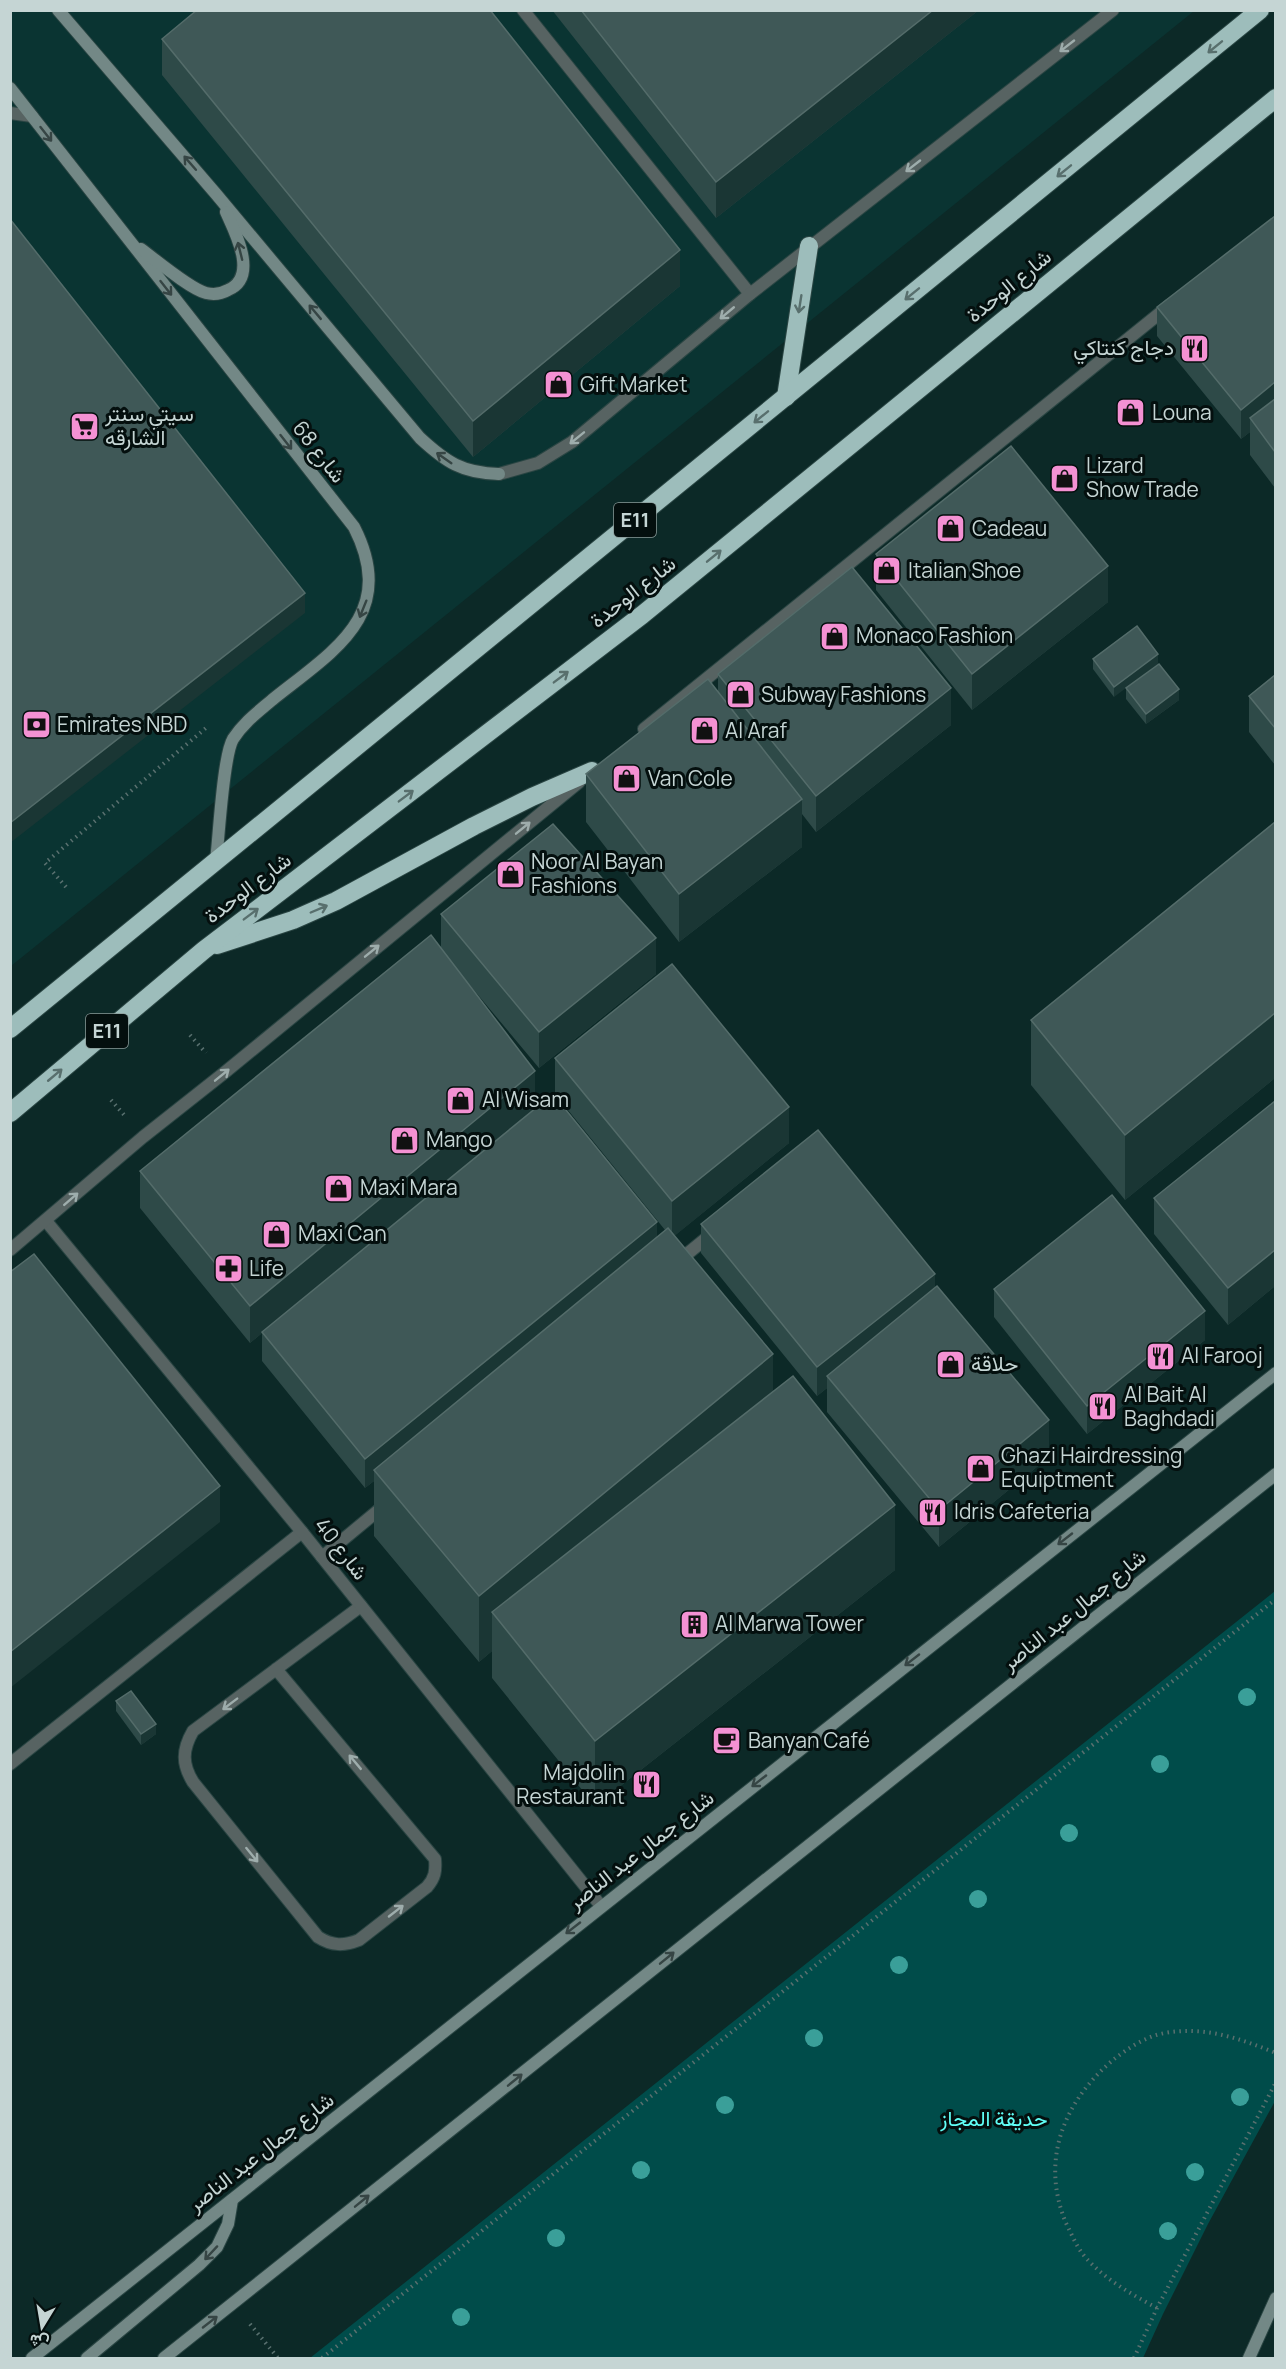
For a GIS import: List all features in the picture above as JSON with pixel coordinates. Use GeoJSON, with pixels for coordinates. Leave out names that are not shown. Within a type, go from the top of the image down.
{"type":"FeatureCollection","features":[{"type":"Feature","properties":{"kind":"highway","name":"شارع الوحدة"},"geometry":{"type":"LineString","coordinates":[[10,1029],[1260,10]]}},
{"type":"Feature","properties":{"kind":"highway","name":"شارع الوحدة"},"geometry":{"type":"LineString","coordinates":[[10,1113],[204,950],[642,615],[1275,98]]}},
{"type":"Feature","properties":{"kind":"highway"},"geometry":{"type":"LineString","coordinates":[[786,397],[809,246]]}},
{"type":"Feature","properties":{"kind":"highway"},"geometry":{"type":"LineString","coordinates":[[204,950],[293,920],[336,901],[503,811],[596,768]]}},
{"type":"Feature","properties":{"kind":"street"},"geometry":{"type":"LineString","coordinates":[[58,10],[216,194],[420,438],[451,464],[466,470],[499,474],[538,463],[572,442],[809,246],[1110,12]]}},
{"type":"Feature","properties":{"kind":"street"},"geometry":{"type":"LineString","coordinates":[[523,10],[750,294]]}},
{"type":"Feature","properties":{"kind":"street","name":"شارع 68"},"geometry":{"type":"LineString","coordinates":[[10,88],[354,527],[364,546],[369,572],[367,599],[357,623],[342,643],[248,720],[229,747],[216,861]]}},
{"type":"Feature","properties":{"kind":"street"},"geometry":{"type":"LineString","coordinates":[[10,113],[32,116]]}},
{"type":"Feature","properties":{"kind":"street"},"geometry":{"type":"LineString","coordinates":[[128,240],[204,293],[219,294],[232,289],[241,278],[244,266],[242,253],[216,194]]}},
{"type":"Feature","properties":{"kind":"street"},"geometry":{"type":"LineString","coordinates":[[638,734],[1183,295]]}},
{"type":"Feature","properties":{"kind":"street"},"geometry":{"type":"LineString","coordinates":[[10,1250],[143,1137],[243,1058],[596,768]]}},
{"type":"Feature","properties":{"kind":"street","name":"شارع 40"},"geometry":{"type":"LineString","coordinates":[[46,1221],[302,1532],[601,1906]]}},
{"type":"Feature","properties":{"kind":"street"},"geometry":{"type":"LineString","coordinates":[[666,1272],[720,1227]]}},
{"type":"Feature","properties":{"kind":"street","name":"شارع جمال عبد الناصر"},"geometry":{"type":"LineString","coordinates":[[32,2358],[1275,1373]]}},
{"type":"Feature","properties":{"kind":"street","name":"شارع جمال عبد الناصر"},"geometry":{"type":"LineString","coordinates":[[164,2358],[1275,1474]]}},
{"type":"Feature","properties":{"kind":"street"},"geometry":{"type":"LineString","coordinates":[[322,1557],[395,1497]]}},
{"type":"Feature","properties":{"kind":"street"},"geometry":{"type":"LineString","coordinates":[[10,1764],[302,1532]]}},
{"type":"Feature","properties":{"kind":"street"},"geometry":{"type":"LineString","coordinates":[[276,1669],[435,1859],[436,1869],[433,1880],[427,1887],[359,1940],[349,1944],[327,1943],[318,1937],[193,1782],[186,1770],[184,1756],[186,1743],[193,1731],[276,1669],[361,1606]]}},
{"type":"Feature","properties":{"kind":"street"},"geometry":{"type":"LineString","coordinates":[[87,2358],[199,2265],[217,2247],[228,2224],[232,2200]]}},
{"type":"Feature","properties":{"kind":"street"},"geometry":{"type":"LineString","coordinates":[[1249,2358],[1275,2298]]}},
{"type":"Feature","properties":{"kind":"path"},"geometry":{"type":"LineString","coordinates":[[66,887],[45,862],[208,726]]}},
{"type":"Feature","properties":{"kind":"path"},"geometry":{"type":"LineString","coordinates":[[322,2358],[1275,1599]]}},
{"type":"Feature","properties":{"kind":"path"},"geometry":{"type":"LineString","coordinates":[[1156,2308],[1122,2289],[1102,2273],[1085,2258],[1075,2243],[1058,2200],[1055,2175],[1057,2149],[1065,2120],[1081,2092],[1100,2071],[1126,2049],[1163,2033],[1194,2031],[1221,2033],[1275,2053]]}},
{"type":"Feature","properties":{"kind":"path"},"geometry":{"type":"LineString","coordinates":[[1134,2358],[1156,2308],[1275,2082]]}},
{"type":"Feature","properties":{"kind":"path"},"geometry":{"type":"LineString","coordinates":[[233,2304],[278,2358]]}},
{"type":"Feature","properties":{"kind":"shaded area"},"geometry":{"type":"Polygon","coordinates":[[[11,11],[1194,11],[11,966],[11,11]]]}},
{"type":"Feature","properties":{"kind":"green space","name":"حديقة المجاز"},"geometry":{"type":"Polygon","coordinates":[[[1275,1591],[1275,2101],[1208,2224],[1143,2358],[310,2358],[1275,1591]]]}},
{"type":"Feature","properties":{"kind":"building"},"geometry":{"type":"Polygon","coordinates":[[[197,10],[490,10],[680,250],[473,421],[162,39],[197,10]]]}},
{"type":"Feature","properties":{"kind":"building"},"geometry":{"type":"Polygon","coordinates":[[[581,10],[933,10],[716,182],[581,10]]]}},
{"type":"Feature","properties":{"kind":"building"},"geometry":{"type":"Polygon","coordinates":[[[1275,216],[1275,382],[1241,410],[1157,307],[1275,216]]]}},
{"type":"Feature","properties":{"kind":"building","name":"سيتي سنتر الشارقه"},"geometry":{"type":"Polygon","coordinates":[[[10,219],[305,593],[10,823],[10,219]]]}},
{"type":"Feature","properties":{"kind":"building"},"geometry":{"type":"Polygon","coordinates":[[[1275,399],[1275,452],[1250,418],[1275,399]]]}},
{"type":"Feature","properties":{"kind":"building"},"geometry":{"type":"Polygon","coordinates":[[[1011,446],[1108,566],[972,674],[876,554],[1011,446]]]}},
{"type":"Feature","properties":{"kind":"building"},"geometry":{"type":"Polygon","coordinates":[[[852,567],[951,688],[816,796],[718,674],[852,567]]]}},
{"type":"Feature","properties":{"kind":"building"},"geometry":{"type":"Polygon","coordinates":[[[1137,626],[1158,654],[1114,687],[1093,659],[1137,626]]]}},
{"type":"Feature","properties":{"kind":"building"},"geometry":{"type":"Polygon","coordinates":[[[1159,664],[1179,689],[1146,714],[1126,688],[1159,664]]]}},
{"type":"Feature","properties":{"kind":"building"},"geometry":{"type":"Polygon","coordinates":[[[1275,675],[1275,728],[1249,696],[1275,675]]]}},
{"type":"Feature","properties":{"kind":"building"},"geometry":{"type":"Polygon","coordinates":[[[708,679],[802,799],[679,894],[586,774],[708,679]]]}},
{"type":"Feature","properties":{"kind":"building"},"geometry":{"type":"Polygon","coordinates":[[[1275,822],[1275,1013],[1125,1135],[1031,1020],[1275,822]]]}},
{"type":"Feature","properties":{"kind":"building"},"geometry":{"type":"Polygon","coordinates":[[[553,824],[656,938],[539,1032],[441,914],[553,824]]]}},
{"type":"Feature","properties":{"kind":"building"},"geometry":{"type":"Polygon","coordinates":[[[431,935],[535,1071],[250,1306],[140,1171],[431,935]]]}},
{"type":"Feature","properties":{"kind":"building"},"geometry":{"type":"Polygon","coordinates":[[[672,964],[789,1107],[672,1201],[555,1058],[672,964]]]}},
{"type":"Feature","properties":{"kind":"building"},"geometry":{"type":"Polygon","coordinates":[[[553,1094],[657,1222],[365,1459],[262,1332],[553,1094]]]}},
{"type":"Feature","properties":{"kind":"building"},"geometry":{"type":"Polygon","coordinates":[[[1275,1101],[1275,1250],[1228,1288],[1154,1198],[1275,1101]]]}},
{"type":"Feature","properties":{"kind":"building"},"geometry":{"type":"Polygon","coordinates":[[[818,1130],[935,1274],[817,1367],[701,1224],[818,1130]]]}},
{"type":"Feature","properties":{"kind":"building"},"geometry":{"type":"Polygon","coordinates":[[[1112,1195],[1205,1311],[1087,1406],[994,1289],[1112,1195]]]}},
{"type":"Feature","properties":{"kind":"building"},"geometry":{"type":"Polygon","coordinates":[[[668,1228],[773,1354],[479,1596],[374,1470],[668,1228]]]}},
{"type":"Feature","properties":{"kind":"building"},"geometry":{"type":"Polygon","coordinates":[[[34,1254],[220,1486],[10,1652],[10,1272],[34,1254]]]}},
{"type":"Feature","properties":{"kind":"building"},"geometry":{"type":"Polygon","coordinates":[[[937,1286],[1049,1420],[939,1510],[827,1376],[937,1286]]]}},
{"type":"Feature","properties":{"kind":"building","name":"Al Marwa Tower"},"geometry":{"type":"Polygon","coordinates":[[[793,1376],[895,1505],[595,1741],[492,1612],[793,1376]]]}},
{"type":"Feature","properties":{"kind":"building"},"geometry":{"type":"Polygon","coordinates":[[[131,1691],[156,1724],[141,1734],[116,1701],[131,1691]]]}},
{"type":"Feature","properties":{"kind":"place","name":"دجاج كنتاكي"},"geometry":{"type":"Point","coordinates":[1195,348]}},
{"type":"Feature","properties":{"kind":"place","name":"Gift Market"},"geometry":{"type":"Point","coordinates":[559,385]}},
{"type":"Feature","properties":{"kind":"place","name":"Louna"},"geometry":{"type":"Point","coordinates":[1131,413]}},
{"type":"Feature","properties":{"kind":"place","name":"سيتي سنتر الشارقه"},"geometry":{"type":"Point","coordinates":[84,426]}},
{"type":"Feature","properties":{"kind":"place","name":"Lizard Show Trade"},"geometry":{"type":"Point","coordinates":[1065,478]}},
{"type":"Feature","properties":{"kind":"place","name":"Cadeau"},"geometry":{"type":"Point","coordinates":[951,529]}},
{"type":"Feature","properties":{"kind":"place","name":"Italian Shoe"},"geometry":{"type":"Point","coordinates":[887,571]}},
{"type":"Feature","properties":{"kind":"place","name":"Monaco Fashion"},"geometry":{"type":"Point","coordinates":[835,636]}},
{"type":"Feature","properties":{"kind":"place","name":"Subway Fashions"},"geometry":{"type":"Point","coordinates":[740,695]}},
{"type":"Feature","properties":{"kind":"place","name":"Emirates NBD"},"geometry":{"type":"Point","coordinates":[36,725]}},
{"type":"Feature","properties":{"kind":"place","name":"Al Araf"},"geometry":{"type":"Point","coordinates":[704,731]}},
{"type":"Feature","properties":{"kind":"place","name":"Van Cole"},"geometry":{"type":"Point","coordinates":[627,779]}},
{"type":"Feature","properties":{"kind":"place","name":"Noor Al Bayan Fashions"},"geometry":{"type":"Point","coordinates":[510,874]}},
{"type":"Feature","properties":{"kind":"place","name":"Al Wisam"},"geometry":{"type":"Point","coordinates":[461,1100]}},
{"type":"Feature","properties":{"kind":"place","name":"Mango"},"geometry":{"type":"Point","coordinates":[405,1140]}},
{"type":"Feature","properties":{"kind":"place","name":"Maxi Mara"},"geometry":{"type":"Point","coordinates":[339,1188]}},
{"type":"Feature","properties":{"kind":"place","name":"Maxi Can"},"geometry":{"type":"Point","coordinates":[277,1234]}},
{"type":"Feature","properties":{"kind":"place","name":"Life"},"geometry":{"type":"Point","coordinates":[228,1269]}},
{"type":"Feature","properties":{"kind":"place","name":"Al Farooj"},"geometry":{"type":"Point","coordinates":[1160,1356]}},
{"type":"Feature","properties":{"kind":"place","name":"حلاقة"},"geometry":{"type":"Point","coordinates":[950,1364]}},
{"type":"Feature","properties":{"kind":"place","name":"Al Bait Al Baghdadi"},"geometry":{"type":"Point","coordinates":[1103,1407]}},
{"type":"Feature","properties":{"kind":"place","name":"Ghazi Hairdressing Equiptment"},"geometry":{"type":"Point","coordinates":[980,1468]}},
{"type":"Feature","properties":{"kind":"place","name":"Idris Cafeteria"},"geometry":{"type":"Point","coordinates":[933,1512]}},
{"type":"Feature","properties":{"kind":"place","name":"Al Marwa Tower"},"geometry":{"type":"Point","coordinates":[694,1624]}},
{"type":"Feature","properties":{"kind":"place","name":"Banyan Café"},"geometry":{"type":"Point","coordinates":[727,1741]}},
{"type":"Feature","properties":{"kind":"place","name":"Majdolin Restaurant"},"geometry":{"type":"Point","coordinates":[646,1785]}}]}
